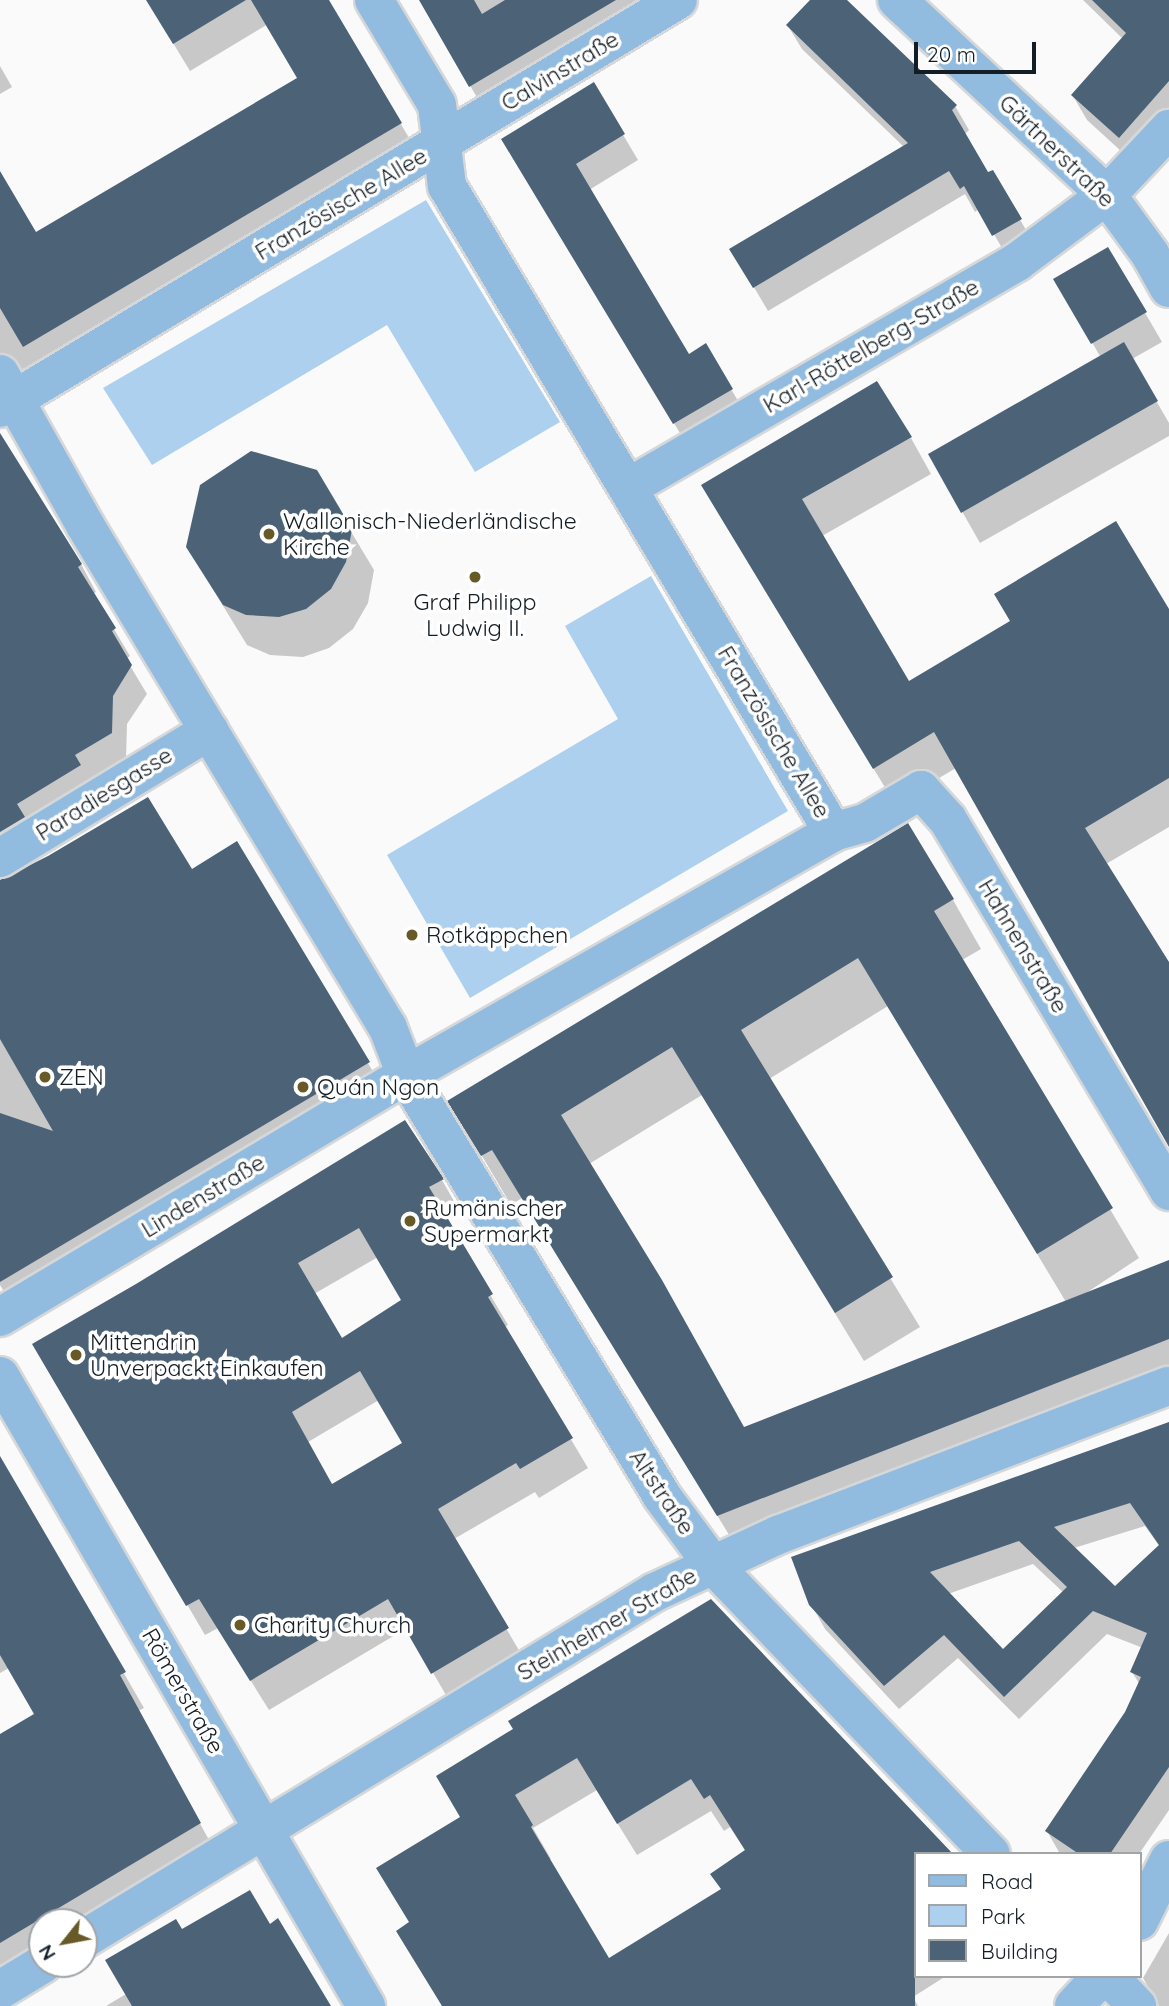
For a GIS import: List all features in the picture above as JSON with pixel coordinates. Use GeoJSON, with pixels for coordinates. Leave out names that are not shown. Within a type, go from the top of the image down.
{"type":"FeatureCollection","features":[{"type":"Feature","properties":{"kind":"street"},"geometry":{"type":"LineString","coordinates":[[373,0],[437,105],[443,143]]}},
{"type":"Feature","properties":{"kind":"street","name":"Calvinstraße"},"geometry":{"type":"LineString","coordinates":[[443,143],[678,0]]}},
{"type":"Feature","properties":{"kind":"street","name":"Gärtnerstraße"},"geometry":{"type":"LineString","coordinates":[[897,0],[1107,195],[1150,254],[1169,288]]}},
{"type":"Feature","properties":{"kind":"street","name":"Karl-Röttelberg-Straße"},"geometry":{"type":"LineString","coordinates":[[629,487],[1017,262],[1107,195],[1169,129]]}},
{"type":"Feature","properties":{"kind":"street","name":"Französische Allee"},"geometry":{"type":"LineString","coordinates":[[443,143],[447,186],[833,832],[406,1075],[388,1028],[5,394],[443,143]]}},
{"type":"Feature","properties":{"kind":"street","name":"Paradiesgasse"},"geometry":{"type":"LineString","coordinates":[[0,858],[209,731]]}},
{"type":"Feature","properties":{"kind":"street","name":"Hahnenstraße"},"geometry":{"type":"LineString","coordinates":[[833,832],[865,823],[921,790],[948,820],[1169,1191]]}},
{"type":"Feature","properties":{"kind":"street","name":"Lindenstraße"},"geometry":{"type":"LineString","coordinates":[[0,1317],[406,1075]]}},
{"type":"Feature","properties":{"kind":"street","name":"Altstraße"},"geometry":{"type":"LineString","coordinates":[[406,1075],[644,1469],[712,1564],[988,1852]]}},
{"type":"Feature","properties":{"kind":"street","name":"Römerstraße"},"geometry":{"type":"LineString","coordinates":[[0,1376],[366,2006]]}},
{"type":"Feature","properties":{"kind":"street","name":"Steinheimer Straße"},"geometry":{"type":"LineString","coordinates":[[98,1930],[655,1592],[778,1535],[1169,1385]]}},
{"type":"Feature","properties":{"kind":"street"},"geometry":{"type":"LineString","coordinates":[[1141,1917],[1169,1860]]}},
{"type":"Feature","properties":{"kind":"street"},"geometry":{"type":"LineString","coordinates":[[0,1990],[28,1973]]}},
{"type":"Feature","properties":{"kind":"street"},"geometry":{"type":"LineString","coordinates":[[1074,2006],[1100,1978]]}},
{"type":"Feature","properties":{"kind":"street"},"geometry":{"type":"LineString","coordinates":[[1110,1978],[1137,2006]]}},
{"type":"Feature","properties":{"kind":"green space"},"geometry":{"type":"Polygon","coordinates":[[[426,200],[560,422],[475,472],[387,325],[152,465],[103,388],[426,200]]]}},
{"type":"Feature","properties":{"kind":"green space"},"geometry":{"type":"Polygon","coordinates":[[[651,576],[788,811],[470,998],[387,855],[618,719],[565,626],[651,576]]]}},
{"type":"Feature","properties":{"kind":"building"},"geometry":{"type":"Polygon","coordinates":[[[146,0],[246,0],[173,44],[146,0]]]}},
{"type":"Feature","properties":{"kind":"building"},"geometry":{"type":"Polygon","coordinates":[[[251,0],[329,0],[402,123],[23,347],[0,308],[0,171],[36,232],[297,78],[251,0]]]}},
{"type":"Feature","properties":{"kind":"building"},"geometry":{"type":"Polygon","coordinates":[[[419,0],[474,0],[482,14],[505,0],[616,0],[469,87],[419,0]]]}},
{"type":"Feature","properties":{"kind":"building"},"geometry":{"type":"Polygon","coordinates":[[[810,0],[847,0],[957,105],[952,110],[988,172],[993,170],[1022,219],[992,236],[964,186],[960,189],[949,171],[753,288],[729,249],[908,143],[786,25],[810,0]]]}},
{"type":"Feature","properties":{"kind":"building"},"geometry":{"type":"Polygon","coordinates":[[[1092,0],[1169,0],[1169,81],[1119,138],[1071,95],[1126,33],[1092,0]]]}},
{"type":"Feature","properties":{"kind":"building"},"geometry":{"type":"Polygon","coordinates":[[[594,82],[625,134],[576,164],[689,354],[706,343],[733,389],[673,424],[501,139],[594,82]]]}},
{"type":"Feature","properties":{"kind":"building"},"geometry":{"type":"Polygon","coordinates":[[[1108,247],[1147,312],[1091,344],[1053,279],[1108,247]]]}},
{"type":"Feature","properties":{"kind":"building"},"geometry":{"type":"Polygon","coordinates":[[[1124,342],[1158,401],[961,513],[928,454],[1124,342]]]}},
{"type":"Feature","properties":{"kind":"building"},"geometry":{"type":"Polygon","coordinates":[[[877,381],[912,437],[802,499],[909,681],[1010,621],[994,594],[1116,521],[1169,609],[1169,778],[1085,828],[1169,962],[1169,1147],[934,732],[873,769],[701,485],[877,381]]]}},
{"type":"Feature","properties":{"kind":"building"},"geometry":{"type":"Polygon","coordinates":[[[0,433],[82,564],[78,567],[116,628],[112,631],[132,665],[113,696],[112,733],[75,755],[81,765],[17,804],[25,817],[0,832],[0,433]]]}},
{"type":"Feature","properties":{"kind":"building","name":"Wallonisch-Niederländische Kirche"},"geometry":{"type":"Polygon","coordinates":[[[251,451],[317,470],[352,529],[346,562],[331,589],[306,609],[279,617],[246,615],[223,605],[186,547],[200,485],[251,451]]]}},
{"type":"Feature","properties":{"kind":"building"},"geometry":{"type":"Polygon","coordinates":[[[148,797],[192,869],[237,841],[370,1062],[0,1282],[0,1113],[53,1131],[0,1039],[0,880],[48,856],[148,797]]]}},
{"type":"Feature","properties":{"kind":"building"},"geometry":{"type":"Polygon","coordinates":[[[908,823],[954,899],[934,911],[1113,1208],[1037,1254],[858,958],[741,1030],[893,1277],[835,1313],[672,1047],[561,1115],[662,1280],[744,1427],[1169,1260],[1169,1339],[717,1516],[492,1150],[481,1156],[447,1101],[908,823]]]}},
{"type":"Feature","properties":{"kind":"building"},"geometry":{"type":"Polygon","coordinates":[[[405,1120],[444,1179],[429,1187],[493,1294],[488,1297],[573,1438],[520,1469],[516,1463],[438,1509],[509,1628],[431,1674],[388,1599],[250,1681],[199,1599],[186,1606],[32,1344],[136,1284],[405,1120]],[[359,1228],[298,1263],[342,1338],[401,1300],[359,1228]],[[360,1371],[292,1412],[332,1484],[402,1443],[360,1371]]]}},
{"type":"Feature","properties":{"kind":"building"},"geometry":{"type":"Polygon","coordinates":[[[1169,1422],[1169,1767],[1111,1852],[1076,1852],[1045,1831],[1125,1712],[1141,1677],[1130,1672],[1147,1633],[1093,1611],[1004,1697],[944,1635],[884,1686],[809,1605],[791,1557],[1169,1422]],[[1130,1503],[1054,1527],[1115,1586],[1159,1545],[1130,1503]],[[1019,1541],[930,1572],[1003,1649],[1067,1587],[1019,1541]]]}},
{"type":"Feature","properties":{"kind":"building"},"geometry":{"type":"Polygon","coordinates":[[[0,1456],[126,1672],[120,1675],[201,1823],[59,1908],[28,1908],[28,1926],[0,1943],[0,1734],[34,1714],[0,1655],[0,1456]]]}},
{"type":"Feature","properties":{"kind":"building"},"geometry":{"type":"Polygon","coordinates":[[[711,1599],[951,1852],[914,1852],[915,2006],[442,2006],[396,1931],[409,1922],[376,1868],[460,1817],[436,1776],[513,1729],[508,1721],[711,1599]],[[577,1758],[515,1795],[533,1825],[531,1827],[609,1958],[721,1889],[710,1874],[745,1850],[710,1795],[704,1799],[691,1779],[617,1824],[577,1758]]]}},
{"type":"Feature","properties":{"kind":"building"},"geometry":{"type":"Polygon","coordinates":[[[250,1890],[270,1924],[278,1918],[331,2006],[132,2006],[105,1960],[176,1919],[182,1929],[250,1890]]]}},
{"type":"Feature","properties":{"kind":"place","name":"Wallonisch-Niederländische Kirche"},"geometry":{"type":"Point","coordinates":[269,534]}},
{"type":"Feature","properties":{"kind":"place","name":"Graf Philipp Ludwig II."},"geometry":{"type":"Point","coordinates":[475,577]}},
{"type":"Feature","properties":{"kind":"place","name":"Rotkäppchen"},"geometry":{"type":"Point","coordinates":[412,935]}},
{"type":"Feature","properties":{"kind":"place","name":"ZEN"},"geometry":{"type":"Point","coordinates":[45,1077]}},
{"type":"Feature","properties":{"kind":"place","name":"Quán Ngon"},"geometry":{"type":"Point","coordinates":[303,1087]}},
{"type":"Feature","properties":{"kind":"place","name":"Rumänischer Supermarkt"},"geometry":{"type":"Point","coordinates":[410,1221]}},
{"type":"Feature","properties":{"kind":"place","name":"Mittendrin Unverpackt Einkaufen"},"geometry":{"type":"Point","coordinates":[76,1355]}},
{"type":"Feature","properties":{"kind":"place","name":"Charity Church"},"geometry":{"type":"Point","coordinates":[240,1625]}}]}
